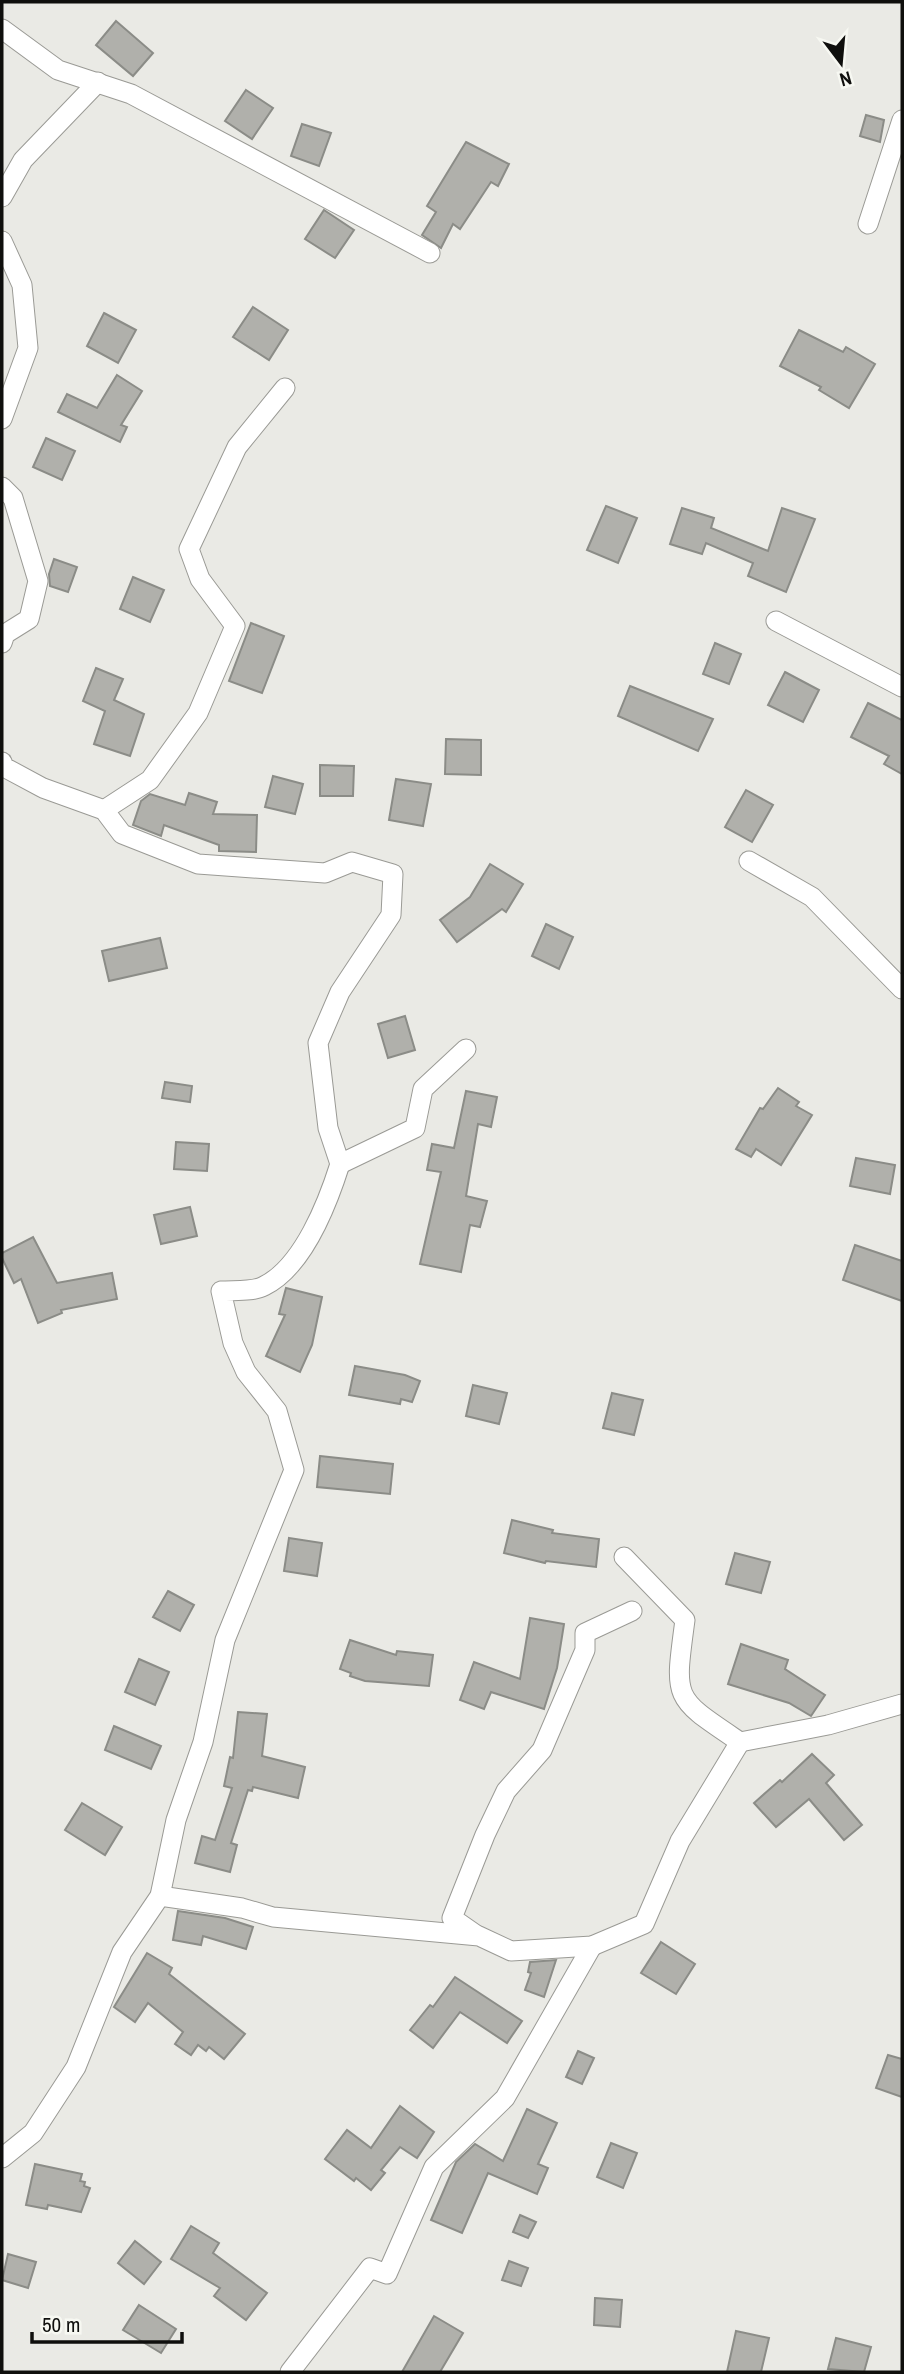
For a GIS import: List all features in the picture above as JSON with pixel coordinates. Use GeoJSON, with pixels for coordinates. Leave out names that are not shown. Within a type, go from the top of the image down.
{"type":"FeatureCollection","features":[{"type":"Feature","properties":{"kind":"street"},"geometry":{"type":"LineString","coordinates":[[2,29],[58,70],[131,94],[430,253]]}},
{"type":"Feature","properties":{"kind":"street"},"geometry":{"type":"LineString","coordinates":[[2,197],[23,160],[98,82]]}},
{"type":"Feature","properties":{"kind":"street"},"geometry":{"type":"LineString","coordinates":[[868,224],[902,120]]}},
{"type":"Feature","properties":{"kind":"street"},"geometry":{"type":"LineString","coordinates":[[2,241],[22,285],[28,348],[2,419]]}},
{"type":"Feature","properties":{"kind":"street"},"geometry":{"type":"LineString","coordinates":[[104,810],[150,780],[198,713],[235,626],[200,579],[189,549],[237,447],[285,388]]}},
{"type":"Feature","properties":{"kind":"street"},"geometry":{"type":"LineString","coordinates":[[2,487],[13,498],[38,581],[29,619],[5,634],[2,643]]}},
{"type":"Feature","properties":{"kind":"street"},"geometry":{"type":"LineString","coordinates":[[776,621],[902,687]]}},
{"type":"Feature","properties":{"kind":"street"},"geometry":{"type":"LineString","coordinates":[[2,762],[5,768],[43,788],[104,810],[122,834],[198,864],[325,873],[352,862],[393,874],[391,915],[340,992],[318,1043],[328,1128],[340,1164],[325,1210],[287,1268],[263,1287],[221,1291],[233,1343],[246,1372],[277,1411],[294,1470],[225,1640],[203,1742],[176,1820],[160,1896],[122,1952],[76,2067],[33,2133],[2,2158]]}},
{"type":"Feature","properties":{"kind":"street"},"geometry":{"type":"LineString","coordinates":[[749,861],[812,897],[902,989]]}},
{"type":"Feature","properties":{"kind":"street"},"geometry":{"type":"LineString","coordinates":[[340,1164],[415,1128],[423,1089],[466,1049]]}},
{"type":"Feature","properties":{"kind":"street"},"geometry":{"type":"LineString","coordinates":[[624,1557],[685,1620],[679,1690],[692,1710],[740,1742],[828,1725],[902,1704]]}},
{"type":"Feature","properties":{"kind":"street"},"geometry":{"type":"LineString","coordinates":[[632,1611],[585,1633],[585,1650],[542,1750],[506,1791],[485,1835],[452,1918],[479,1936],[510,1951],[592,1946],[643,1923],[680,1841],[740,1742]]}},
{"type":"Feature","properties":{"kind":"street"},"geometry":{"type":"LineString","coordinates":[[160,1896],[242,1908],[273,1917],[479,1936]]}},
{"type":"Feature","properties":{"kind":"street"},"geometry":{"type":"LineString","coordinates":[[290,2372],[370,2268],[387,2274],[434,2167],[505,2098],[592,1946]]}},
{"type":"Feature","properties":{"kind":"building"},"geometry":{"type":"Polygon","coordinates":[[[116,21],[153,53],[133,76],[96,45],[116,21]]]}},
{"type":"Feature","properties":{"kind":"building"},"geometry":{"type":"Polygon","coordinates":[[[246,90],[273,108],[252,139],[225,121],[246,90]]]}},
{"type":"Feature","properties":{"kind":"building"},"geometry":{"type":"Polygon","coordinates":[[[866,115],[884,120],[880,142],[860,136],[866,115]]]}},
{"type":"Feature","properties":{"kind":"building"},"geometry":{"type":"Polygon","coordinates":[[[302,124],[331,133],[319,166],[291,156],[302,124]]]}},
{"type":"Feature","properties":{"kind":"building"},"geometry":{"type":"Polygon","coordinates":[[[466,142],[509,164],[498,186],[491,182],[460,229],[453,224],[441,248],[422,235],[436,212],[427,206],[466,142]]]}},
{"type":"Feature","properties":{"kind":"building"},"geometry":{"type":"Polygon","coordinates":[[[324,210],[354,230],[335,258],[305,239],[324,210]]]}},
{"type":"Feature","properties":{"kind":"building"},"geometry":{"type":"Polygon","coordinates":[[[253,307],[288,330],[269,360],[233,337],[253,307]]]}},
{"type":"Feature","properties":{"kind":"building"},"geometry":{"type":"Polygon","coordinates":[[[104,313],[136,330],[118,363],[87,346],[104,313]]]}},
{"type":"Feature","properties":{"kind":"building"},"geometry":{"type":"Polygon","coordinates":[[[799,330],[843,352],[846,347],[875,364],[849,408],[819,390],[821,387],[780,366],[799,330]]]}},
{"type":"Feature","properties":{"kind":"building"},"geometry":{"type":"Polygon","coordinates":[[[117,375],[142,391],[121,425],[127,427],[120,442],[58,412],[67,394],[97,408],[117,375]]]}},
{"type":"Feature","properties":{"kind":"building"},"geometry":{"type":"Polygon","coordinates":[[[46,438],[75,451],[62,480],[33,467],[46,438]]]}},
{"type":"Feature","properties":{"kind":"building"},"geometry":{"type":"Polygon","coordinates":[[[606,506],[637,518],[618,563],[587,550],[606,506]]]}},
{"type":"Feature","properties":{"kind":"building"},"geometry":{"type":"Polygon","coordinates":[[[682,508],[714,518],[711,528],[768,551],[782,508],[815,519],[786,592],[748,576],[753,563],[706,543],[702,554],[670,544],[682,508]]]}},
{"type":"Feature","properties":{"kind":"building"},"geometry":{"type":"Polygon","coordinates":[[[54,559],[77,567],[68,592],[50,586],[49,574],[54,559]]]}},
{"type":"Feature","properties":{"kind":"building"},"geometry":{"type":"Polygon","coordinates":[[[133,577],[164,590],[150,622],[120,609],[133,577]]]}},
{"type":"Feature","properties":{"kind":"building"},"geometry":{"type":"Polygon","coordinates":[[[251,623],[284,636],[262,693],[229,681],[251,623]]]}},
{"type":"Feature","properties":{"kind":"building"},"geometry":{"type":"Polygon","coordinates":[[[715,643],[741,654],[729,684],[703,674],[715,643]]]}},
{"type":"Feature","properties":{"kind":"building"},"geometry":{"type":"Polygon","coordinates":[[[96,668],[123,679],[114,700],[144,714],[130,756],[94,744],[105,711],[83,701],[96,668]]]}},
{"type":"Feature","properties":{"kind":"building"},"geometry":{"type":"Polygon","coordinates":[[[785,672],[819,690],[803,722],[768,705],[785,672]]]}},
{"type":"Feature","properties":{"kind":"building"},"geometry":{"type":"Polygon","coordinates":[[[630,686],[713,719],[698,751],[618,716],[630,686]]]}},
{"type":"Feature","properties":{"kind":"building"},"geometry":{"type":"Polygon","coordinates":[[[868,703],[902,720],[902,774],[884,764],[889,756],[851,737],[868,703]]]}},
{"type":"Feature","properties":{"kind":"building"},"geometry":{"type":"Polygon","coordinates":[[[446,739],[481,740],[481,775],[445,774],[446,739]]]}},
{"type":"Feature","properties":{"kind":"building"},"geometry":{"type":"Polygon","coordinates":[[[320,765],[354,766],[353,796],[320,796],[320,765]]]}},
{"type":"Feature","properties":{"kind":"building"},"geometry":{"type":"Polygon","coordinates":[[[273,776],[303,784],[295,814],[265,807],[273,776]]]}},
{"type":"Feature","properties":{"kind":"building"},"geometry":{"type":"Polygon","coordinates":[[[396,779],[431,784],[423,826],[389,820],[396,779]]]}},
{"type":"Feature","properties":{"kind":"building"},"geometry":{"type":"Polygon","coordinates":[[[746,790],[773,805],[752,842],[725,827],[746,790]]]}},
{"type":"Feature","properties":{"kind":"building"},"geometry":{"type":"Polygon","coordinates":[[[189,793],[217,802],[213,814],[257,815],[256,852],[219,851],[219,845],[164,825],[161,836],[133,825],[141,801],[150,794],[185,805],[189,793]]]}},
{"type":"Feature","properties":{"kind":"building"},"geometry":{"type":"Polygon","coordinates":[[[490,864],[523,884],[506,912],[502,909],[457,942],[440,920],[470,897],[490,864]]]}},
{"type":"Feature","properties":{"kind":"building"},"geometry":{"type":"Polygon","coordinates":[[[546,924],[573,937],[559,969],[532,956],[546,924]]]}},
{"type":"Feature","properties":{"kind":"building"},"geometry":{"type":"Polygon","coordinates":[[[160,938],[167,968],[109,981],[102,951],[160,938]]]}},
{"type":"Feature","properties":{"kind":"building"},"geometry":{"type":"Polygon","coordinates":[[[405,1016],[415,1050],[388,1058],[378,1024],[405,1016]]]}},
{"type":"Feature","properties":{"kind":"building"},"geometry":{"type":"Polygon","coordinates":[[[165,1082],[192,1086],[190,1102],[162,1098],[165,1082]]]}},
{"type":"Feature","properties":{"kind":"building"},"geometry":{"type":"Polygon","coordinates":[[[778,1088],[799,1102],[796,1106],[812,1115],[781,1165],[756,1149],[751,1157],[736,1149],[760,1108],[763,1109],[778,1088]]]}},
{"type":"Feature","properties":{"kind":"building"},"geometry":{"type":"Polygon","coordinates":[[[466,1091],[497,1097],[491,1127],[478,1124],[466,1196],[487,1201],[480,1227],[470,1225],[461,1272],[420,1264],[441,1172],[427,1170],[432,1144],[454,1148],[466,1091]]]}},
{"type":"Feature","properties":{"kind":"building"},"geometry":{"type":"Polygon","coordinates":[[[176,1142],[209,1144],[207,1171],[174,1169],[176,1142]]]}},
{"type":"Feature","properties":{"kind":"building"},"geometry":{"type":"Polygon","coordinates":[[[856,1158],[895,1165],[890,1194],[850,1186],[856,1158]]]}},
{"type":"Feature","properties":{"kind":"building"},"geometry":{"type":"Polygon","coordinates":[[[190,1207],[197,1236],[161,1244],[154,1215],[190,1207]]]}},
{"type":"Feature","properties":{"kind":"building"},"geometry":{"type":"Polygon","coordinates":[[[33,1237],[57,1283],[112,1273],[117,1299],[61,1310],[62,1313],[38,1323],[21,1279],[14,1283],[2,1258],[2,1253],[33,1237]]]}},
{"type":"Feature","properties":{"kind":"building"},"geometry":{"type":"Polygon","coordinates":[[[855,1245],[902,1261],[902,1301],[843,1280],[855,1245]]]}},
{"type":"Feature","properties":{"kind":"building"},"geometry":{"type":"Polygon","coordinates":[[[286,1288],[322,1297],[312,1345],[300,1372],[266,1356],[285,1315],[279,1314],[286,1288]]]}},
{"type":"Feature","properties":{"kind":"building"},"geometry":{"type":"Polygon","coordinates":[[[355,1366],[405,1375],[420,1381],[412,1402],[401,1399],[400,1404],[349,1395],[355,1366]]]}},
{"type":"Feature","properties":{"kind":"building"},"geometry":{"type":"Polygon","coordinates":[[[473,1385],[507,1393],[499,1424],[466,1416],[473,1385]]]}},
{"type":"Feature","properties":{"kind":"building"},"geometry":{"type":"Polygon","coordinates":[[[612,1393],[643,1400],[634,1435],[603,1428],[612,1393]]]}},
{"type":"Feature","properties":{"kind":"building"},"geometry":{"type":"Polygon","coordinates":[[[320,1456],[393,1464],[390,1494],[317,1487],[320,1456]]]}},
{"type":"Feature","properties":{"kind":"building"},"geometry":{"type":"Polygon","coordinates":[[[512,1520],[553,1530],[552,1533],[599,1539],[596,1567],[545,1563],[504,1553],[512,1520]]]}},
{"type":"Feature","properties":{"kind":"building"},"geometry":{"type":"Polygon","coordinates":[[[289,1538],[322,1543],[317,1576],[284,1571],[289,1538]]]}},
{"type":"Feature","properties":{"kind":"building"},"geometry":{"type":"Polygon","coordinates":[[[735,1553],[770,1562],[761,1593],[726,1584],[735,1553]]]}},
{"type":"Feature","properties":{"kind":"building"},"geometry":{"type":"Polygon","coordinates":[[[168,1591],[194,1605],[180,1631],[153,1617],[168,1591]]]}},
{"type":"Feature","properties":{"kind":"building"},"geometry":{"type":"Polygon","coordinates":[[[530,1618],[564,1624],[557,1668],[544,1709],[491,1692],[484,1709],[460,1700],[474,1662],[520,1679],[530,1618]]]}},
{"type":"Feature","properties":{"kind":"building"},"geometry":{"type":"Polygon","coordinates":[[[350,1640],[396,1655],[397,1651],[433,1655],[429,1686],[365,1681],[350,1676],[351,1673],[340,1669],[350,1640]]]}},
{"type":"Feature","properties":{"kind":"building"},"geometry":{"type":"Polygon","coordinates":[[[741,1644],[788,1660],[785,1669],[825,1695],[811,1716],[789,1703],[728,1684],[741,1644]]]}},
{"type":"Feature","properties":{"kind":"building"},"geometry":{"type":"Polygon","coordinates":[[[139,1659],[169,1672],[155,1705],[125,1692],[139,1659]]]}},
{"type":"Feature","properties":{"kind":"building"},"geometry":{"type":"Polygon","coordinates":[[[238,1712],[267,1714],[262,1756],[305,1767],[298,1798],[253,1787],[252,1791],[248,1790],[231,1843],[237,1845],[230,1872],[195,1863],[202,1836],[215,1840],[232,1788],[224,1786],[230,1757],[233,1758],[238,1712]]]}},
{"type":"Feature","properties":{"kind":"building"},"geometry":{"type":"Polygon","coordinates":[[[114,1726],[161,1746],[151,1769],[105,1750],[114,1726]]]}},
{"type":"Feature","properties":{"kind":"building"},"geometry":{"type":"Polygon","coordinates":[[[812,1754],[834,1775],[826,1783],[862,1825],[844,1840],[809,1799],[776,1827],[754,1803],[812,1754]]]}},
{"type":"Feature","properties":{"kind":"building"},"geometry":{"type":"Polygon","coordinates":[[[82,1803],[122,1827],[105,1855],[65,1830],[82,1803]]]}},
{"type":"Feature","properties":{"kind":"building"},"geometry":{"type":"Polygon","coordinates":[[[178,1911],[225,1918],[253,1927],[246,1949],[203,1936],[201,1945],[173,1940],[178,1911]]]}},
{"type":"Feature","properties":{"kind":"building"},"geometry":{"type":"Polygon","coordinates":[[[661,1942],[695,1964],[676,1994],[641,1973],[661,1942]]]}},
{"type":"Feature","properties":{"kind":"building"},"geometry":{"type":"Polygon","coordinates":[[[147,1953],[172,1968],[169,1974],[245,2034],[224,2059],[209,2047],[206,2051],[198,2045],[191,2055],[175,2044],[183,2032],[148,2003],[135,2022],[114,2007],[147,1953]]]}},
{"type":"Feature","properties":{"kind":"building"},"geometry":{"type":"Polygon","coordinates":[[[556,1960],[544,1997],[525,1990],[531,1973],[528,1972],[530,1962],[556,1960]]]}},
{"type":"Feature","properties":{"kind":"building"},"geometry":{"type":"Polygon","coordinates":[[[455,1977],[522,2021],[507,2043],[460,2012],[433,2048],[410,2030],[430,2005],[433,2007],[455,1977]]]}},
{"type":"Feature","properties":{"kind":"building"},"geometry":{"type":"Polygon","coordinates":[[[578,2051],[594,2058],[582,2084],[566,2077],[578,2051]]]}},
{"type":"Feature","properties":{"kind":"building"},"geometry":{"type":"Polygon","coordinates":[[[888,2055],[902,2059],[902,2097],[876,2088],[888,2055]]]}},
{"type":"Feature","properties":{"kind":"building"},"geometry":{"type":"Polygon","coordinates":[[[400,2106],[434,2132],[417,2158],[400,2147],[381,2170],[385,2173],[371,2190],[325,2159],[347,2130],[371,2148],[400,2106]]]}},
{"type":"Feature","properties":{"kind":"building"},"geometry":{"type":"Polygon","coordinates":[[[527,2109],[557,2123],[538,2164],[548,2168],[537,2194],[488,2173],[462,2233],[431,2220],[456,2162],[475,2144],[503,2161],[527,2109]]]}},
{"type":"Feature","properties":{"kind":"building"},"geometry":{"type":"Polygon","coordinates":[[[611,2143],[637,2153],[623,2188],[597,2177],[611,2143]]]}},
{"type":"Feature","properties":{"kind":"building"},"geometry":{"type":"Polygon","coordinates":[[[35,2164],[82,2174],[80,2181],[90,2188],[81,2212],[48,2205],[47,2209],[26,2205],[35,2164]]]}},
{"type":"Feature","properties":{"kind":"building"},"geometry":{"type":"Polygon","coordinates":[[[520,2215],[536,2222],[528,2238],[513,2232],[520,2215]]]}},
{"type":"Feature","properties":{"kind":"building"},"geometry":{"type":"Polygon","coordinates":[[[191,2226],[219,2243],[213,2253],[267,2293],[246,2320],[214,2296],[220,2288],[171,2259],[191,2226]]]}},
{"type":"Feature","properties":{"kind":"building"},"geometry":{"type":"Polygon","coordinates":[[[135,2241],[161,2262],[144,2284],[118,2263],[135,2241]]]}},
{"type":"Feature","properties":{"kind":"building"},"geometry":{"type":"Polygon","coordinates":[[[8,2254],[36,2262],[28,2288],[2,2280],[8,2254]]]}},
{"type":"Feature","properties":{"kind":"building"},"geometry":{"type":"Polygon","coordinates":[[[509,2261],[528,2268],[521,2286],[502,2280],[509,2261]]]}},
{"type":"Feature","properties":{"kind":"building"},"geometry":{"type":"Polygon","coordinates":[[[595,2298],[622,2300],[620,2327],[594,2325],[595,2298]]]}},
{"type":"Feature","properties":{"kind":"building"},"geometry":{"type":"Polygon","coordinates":[[[139,2305],[176,2329],[161,2353],[123,2330],[139,2305]]]}},
{"type":"Feature","properties":{"kind":"building"},"geometry":{"type":"Polygon","coordinates":[[[434,2316],[463,2333],[440,2372],[402,2372],[434,2316]]]}},
{"type":"Feature","properties":{"kind":"building"},"geometry":{"type":"Polygon","coordinates":[[[736,2331],[769,2338],[761,2372],[727,2372],[736,2331]]]}},
{"type":"Feature","properties":{"kind":"building"},"geometry":{"type":"Polygon","coordinates":[[[836,2338],[871,2347],[864,2372],[828,2369],[836,2338]]]}}]}
